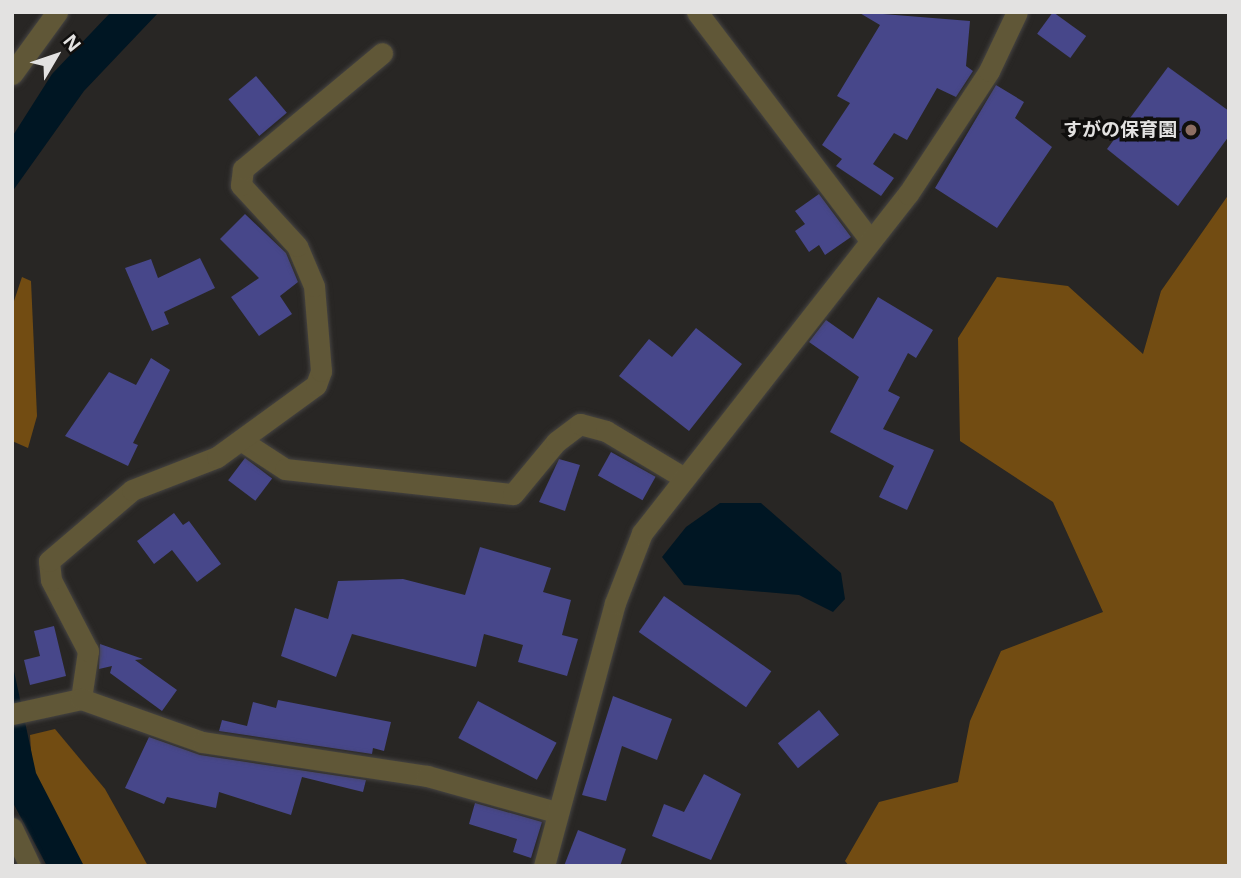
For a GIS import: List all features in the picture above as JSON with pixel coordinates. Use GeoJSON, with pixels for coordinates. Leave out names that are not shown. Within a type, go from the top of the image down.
{"type":"FeatureCollection","features":[{"type":"Feature","properties":{"kind":"street"},"geometry":{"type":"LineString","coordinates":[[12,74],[57,12]]}},
{"type":"Feature","properties":{"kind":"street"},"geometry":{"type":"LineString","coordinates":[[697,12],[870,240]]}},
{"type":"Feature","properties":{"kind":"street"},"geometry":{"type":"LineString","coordinates":[[544,866],[556,812],[628,563],[681,476],[870,240],[989,71],[1017,12]]}},
{"type":"Feature","properties":{"kind":"street"},"geometry":{"type":"LineString","coordinates":[[81,699],[88,651],[51,580],[49,561],[132,490],[242,441],[316,385],[321,371],[314,286],[297,246],[240,186],[243,169],[382,53]]}},
{"type":"Feature","properties":{"kind":"street"},"geometry":{"type":"LineString","coordinates":[[242,441],[285,469],[513,494],[556,442],[580,424],[606,431],[681,476]]}},
{"type":"Feature","properties":{"kind":"street"},"geometry":{"type":"LineString","coordinates":[[22,711],[81,699],[202,742],[427,776],[556,812]]}},
{"type":"Feature","properties":{"kind":"street"},"geometry":{"type":"LineString","coordinates":[[12,828],[30,866]]}},
{"type":"Feature","properties":{"kind":"shaded area"},"geometry":{"type":"Polygon","coordinates":[[[1229,194],[1229,866],[849,866],[845,861],[879,802],[958,782],[970,721],[1001,651],[1103,612],[1053,502],[960,441],[958,338],[997,277],[1068,286],[1143,354],[1161,291],[1229,194]]]}},
{"type":"Feature","properties":{"kind":"shaded area"},"geometry":{"type":"Polygon","coordinates":[[[22,277],[31,281],[37,416],[28,448],[12,441],[12,307],[22,277]]]}},
{"type":"Feature","properties":{"kind":"shaded area"},"geometry":{"type":"Polygon","coordinates":[[[55,729],[105,789],[148,866],[73,866],[33,781],[30,735],[55,729]]]}},
{"type":"Feature","properties":{"kind":"water"},"geometry":{"type":"Polygon","coordinates":[[[111,12],[159,12],[84,91],[12,192],[12,137],[52,74],[111,12]]]}},
{"type":"Feature","properties":{"kind":"water"},"geometry":{"type":"Polygon","coordinates":[[[720,503],[761,503],[841,573],[845,599],[833,612],[799,595],[684,585],[662,557],[686,527],[720,503]]]}},
{"type":"Feature","properties":{"kind":"water"},"geometry":{"type":"Polygon","coordinates":[[[12,662],[36,773],[84,866],[47,866],[12,801],[12,662]]]}},
{"type":"Feature","properties":{"kind":"building"},"geometry":{"type":"Polygon","coordinates":[[[858,12],[970,21],[966,66],[973,71],[956,97],[937,88],[907,140],[894,133],[873,164],[894,178],[881,196],[836,166],[842,159],[822,145],[850,103],[837,96],[880,25],[858,12]]]}},
{"type":"Feature","properties":{"kind":"building"},"geometry":{"type":"Polygon","coordinates":[[[1053,12],[1086,36],[1070,58],[1037,34],[1053,12]]]}},
{"type":"Feature","properties":{"kind":"building"},"geometry":{"type":"Polygon","coordinates":[[[1168,67],[1229,111],[1229,136],[1178,206],[1107,149],[1168,67]]]}},
{"type":"Feature","properties":{"kind":"building"},"geometry":{"type":"Polygon","coordinates":[[[256,76],[287,113],[259,136],[228,99],[256,76]]]}},
{"type":"Feature","properties":{"kind":"building"},"geometry":{"type":"Polygon","coordinates":[[[996,85],[1024,102],[1015,118],[1052,147],[997,228],[935,188],[996,85]]]}},
{"type":"Feature","properties":{"kind":"building"},"geometry":{"type":"Polygon","coordinates":[[[819,194],[851,237],[825,255],[819,245],[809,252],[795,231],[805,224],[795,211],[819,194]]]}},
{"type":"Feature","properties":{"kind":"building"},"geometry":{"type":"Polygon","coordinates":[[[245,214],[286,253],[298,282],[280,296],[292,314],[259,336],[231,297],[259,278],[220,239],[245,214]]]}},
{"type":"Feature","properties":{"kind":"building"},"geometry":{"type":"Polygon","coordinates":[[[200,258],[215,288],[164,312],[169,324],[152,331],[125,268],[151,259],[158,278],[200,258]]]}},
{"type":"Feature","properties":{"kind":"building"},"geometry":{"type":"Polygon","coordinates":[[[878,297],[933,330],[916,358],[908,353],[888,391],[900,397],[883,429],[934,450],[907,510],[879,497],[894,466],[830,432],[859,377],[809,342],[826,320],[853,339],[878,297]]]}},
{"type":"Feature","properties":{"kind":"building"},"geometry":{"type":"Polygon","coordinates":[[[696,328],[742,364],[689,431],[619,376],[649,339],[672,357],[696,328]]]}},
{"type":"Feature","properties":{"kind":"building"},"geometry":{"type":"Polygon","coordinates":[[[151,358],[170,370],[133,443],[138,445],[128,466],[65,436],[109,372],[136,385],[151,358]]]}},
{"type":"Feature","properties":{"kind":"building"},"geometry":{"type":"Polygon","coordinates":[[[611,452],[656,477],[643,500],[598,476],[611,452]]]}},
{"type":"Feature","properties":{"kind":"building"},"geometry":{"type":"Polygon","coordinates":[[[245,458],[272,478],[255,501],[228,480],[245,458]]]}},
{"type":"Feature","properties":{"kind":"building"},"geometry":{"type":"Polygon","coordinates":[[[559,459],[580,465],[565,511],[539,502],[559,459]]]}},
{"type":"Feature","properties":{"kind":"building"},"geometry":{"type":"Polygon","coordinates":[[[174,513],[183,525],[189,521],[221,564],[197,582],[172,550],[154,564],[137,541],[174,513]]]}},
{"type":"Feature","properties":{"kind":"building"},"geometry":{"type":"Polygon","coordinates":[[[480,547],[551,568],[543,592],[571,600],[562,635],[578,639],[567,676],[518,662],[523,645],[484,634],[476,667],[352,634],[336,677],[281,656],[295,608],[328,619],[338,581],[403,579],[465,595],[480,547]]]}},
{"type":"Feature","properties":{"kind":"building"},"geometry":{"type":"Polygon","coordinates":[[[664,596],[771,671],[746,707],[639,632],[664,596]]]}},
{"type":"Feature","properties":{"kind":"building"},"geometry":{"type":"Polygon","coordinates":[[[54,626],[66,676],[30,685],[24,660],[40,656],[34,631],[54,626]]]}},
{"type":"Feature","properties":{"kind":"building"},"geometry":{"type":"Polygon","coordinates":[[[100,644],[143,659],[135,660],[177,690],[162,711],[110,673],[112,666],[99,669],[100,644]]]}},
{"type":"Feature","properties":{"kind":"building"},"geometry":{"type":"Polygon","coordinates":[[[613,696],[672,719],[657,760],[622,746],[606,801],[582,795],[613,696]]]}},
{"type":"Feature","properties":{"kind":"building"},"geometry":{"type":"Polygon","coordinates":[[[278,700],[391,722],[384,751],[373,748],[372,754],[219,731],[222,720],[247,726],[253,702],[276,708],[278,700]]]}},
{"type":"Feature","properties":{"kind":"building"},"geometry":{"type":"Polygon","coordinates":[[[478,701],[557,743],[537,780],[458,738],[478,701]]]}},
{"type":"Feature","properties":{"kind":"building"},"geometry":{"type":"Polygon","coordinates":[[[819,710],[839,735],[798,768],[778,743],[819,710]]]}},
{"type":"Feature","properties":{"kind":"building"},"geometry":{"type":"Polygon","coordinates":[[[149,737],[200,755],[366,780],[363,792],[302,777],[291,815],[219,792],[216,808],[167,797],[164,804],[125,788],[149,737]]]}},
{"type":"Feature","properties":{"kind":"building"},"geometry":{"type":"Polygon","coordinates":[[[704,774],[741,794],[711,860],[652,836],[664,804],[684,812],[704,774]]]}},
{"type":"Feature","properties":{"kind":"building"},"geometry":{"type":"Polygon","coordinates":[[[475,803],[542,822],[531,858],[513,852],[517,839],[469,824],[475,803]]]}},
{"type":"Feature","properties":{"kind":"building"},"geometry":{"type":"Polygon","coordinates":[[[578,830],[626,849],[620,866],[564,866],[578,830]]]}},
{"type":"Feature","properties":{"kind":"place","name":"すがの保育園"},"geometry":{"type":"Point","coordinates":[1191,130]}}]}
